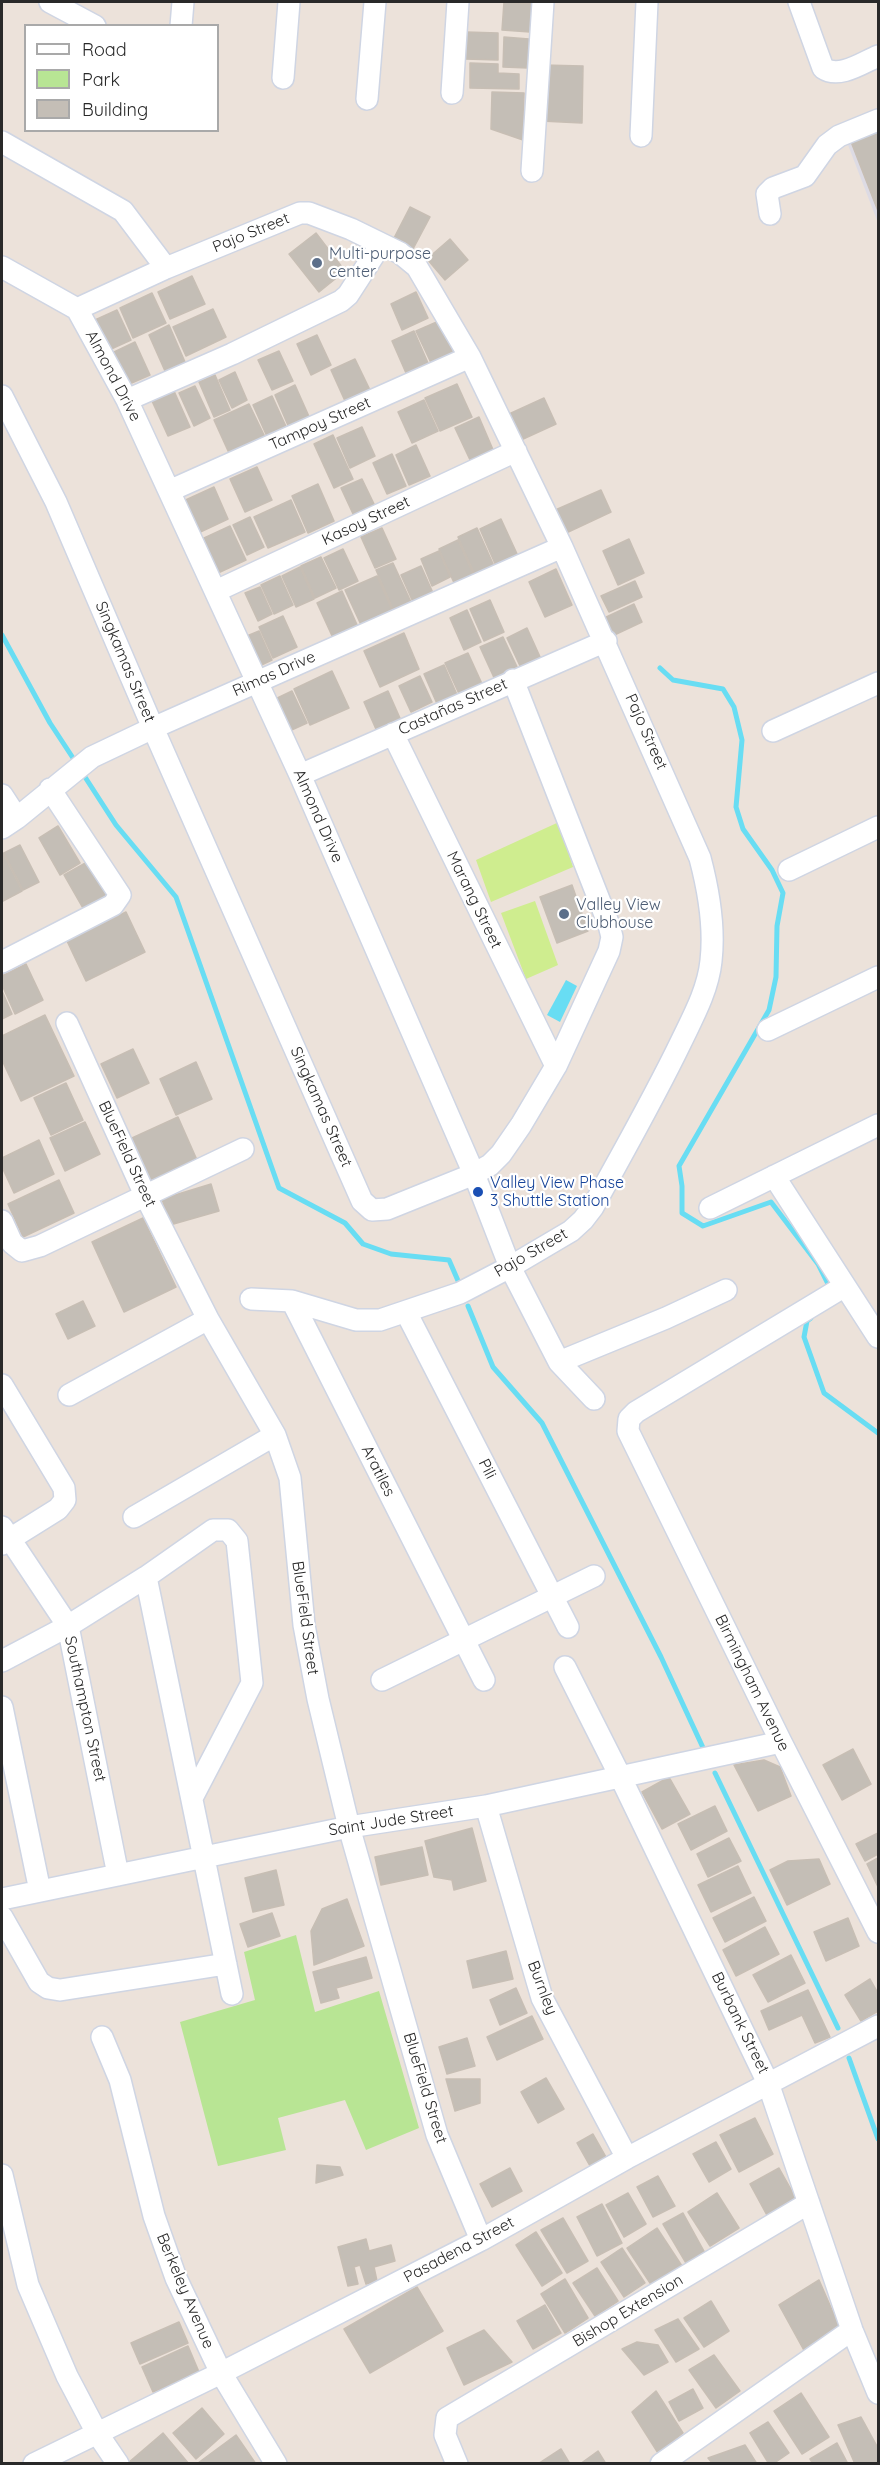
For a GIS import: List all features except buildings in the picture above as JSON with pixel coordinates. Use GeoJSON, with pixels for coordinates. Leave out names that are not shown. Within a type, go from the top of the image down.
{"type":"FeatureCollection","features":[{"type":"Feature","properties":{"kind":"street"},"geometry":{"type":"LineString","coordinates":[[51,2],[91,24]]}},
{"type":"Feature","properties":{"kind":"street"},"geometry":{"type":"LineString","coordinates":[[180,24],[183,2]]}},
{"type":"Feature","properties":{"kind":"street"},"geometry":{"type":"LineString","coordinates":[[283,78],[289,2]]}},
{"type":"Feature","properties":{"kind":"street"},"geometry":{"type":"LineString","coordinates":[[367,99],[375,2]]}},
{"type":"Feature","properties":{"kind":"street"},"geometry":{"type":"LineString","coordinates":[[452,93],[458,2]]}},
{"type":"Feature","properties":{"kind":"street"},"geometry":{"type":"LineString","coordinates":[[532,171],[543,2]]}},
{"type":"Feature","properties":{"kind":"street"},"geometry":{"type":"LineString","coordinates":[[641,136],[647,2]]}},
{"type":"Feature","properties":{"kind":"street"},"geometry":{"type":"LineString","coordinates":[[799,2],[823,68],[828,72],[838,73],[879,56]]}},
{"type":"Feature","properties":{"kind":"street"},"geometry":{"type":"LineString","coordinates":[[770,214],[767,194],[773,188],[805,176],[827,145],[839,136],[879,120]]}},
{"type":"Feature","properties":{"kind":"street"},"geometry":{"type":"LineString","coordinates":[[2,142],[123,211],[166,268]]}},
{"type":"Feature","properties":{"kind":"street","name":"Pajo Street"},"geometry":{"type":"LineString","coordinates":[[77,309],[166,268],[300,213],[309,213],[351,229],[400,253],[417,267],[470,357],[606,641],[700,858],[709,893],[712,930],[711,964],[700,1001],[652,1101],[592,1207],[571,1231],[460,1293],[380,1320],[356,1320],[292,1301],[251,1299]]}},
{"type":"Feature","properties":{"kind":"street"},"geometry":{"type":"LineString","coordinates":[[127,400],[232,354],[341,301],[348,295],[381,244]]}},
{"type":"Feature","properties":{"kind":"street"},"geometry":{"type":"LineString","coordinates":[[2,267],[77,309]]}},
{"type":"Feature","properties":{"kind":"street","name":"Almond Drive"},"geometry":{"type":"LineString","coordinates":[[77,309],[127,400],[300,775],[474,1174],[510,1267],[559,1362],[594,1399]]}},
{"type":"Feature","properties":{"kind":"street","name":"Tampoy Street"},"geometry":{"type":"LineString","coordinates":[[169,491],[470,357]]}},
{"type":"Feature","properties":{"kind":"street","name":"Singkamas Street"},"geometry":{"type":"LineString","coordinates":[[2,396],[56,502],[362,1201],[372,1210],[387,1209],[474,1174],[490,1165],[501,1154],[556,1066],[604,961],[612,938],[609,925],[513,680]]}},
{"type":"Feature","properties":{"kind":"street","name":"Kasoy Street"},"geometry":{"type":"LineString","coordinates":[[216,591],[516,451]]}},
{"type":"Feature","properties":{"kind":"street","name":"Rimas Drive"},"geometry":{"type":"LineString","coordinates":[[9,823],[92,757],[257,681],[562,547]]}},
{"type":"Feature","properties":{"kind":"street","name":"Castañas Street"},"geometry":{"type":"LineString","coordinates":[[300,775],[606,641]]}},
{"type":"Feature","properties":{"kind":"street"},"geometry":{"type":"LineString","coordinates":[[773,731],[879,683]]}},
{"type":"Feature","properties":{"kind":"street","name":"Marang Street"},"geometry":{"type":"LineString","coordinates":[[393,734],[556,1066]]}},
{"type":"Feature","properties":{"kind":"street"},"geometry":{"type":"LineString","coordinates":[[2,962],[113,904],[120,895],[50,789]]}},
{"type":"Feature","properties":{"kind":"street"},"geometry":{"type":"LineString","coordinates":[[2,795],[9,823]]}},
{"type":"Feature","properties":{"kind":"street"},"geometry":{"type":"LineString","coordinates":[[789,870],[879,827]]}},
{"type":"Feature","properties":{"kind":"street"},"geometry":{"type":"LineString","coordinates":[[768,1030],[879,977]]}},
{"type":"Feature","properties":{"kind":"street","name":"BlueField Street"},"geometry":{"type":"LineString","coordinates":[[67,1023],[145,1195],[208,1319],[275,1435],[290,1478],[304,1625],[318,1699],[349,1827],[437,2135],[481,2240]]}},
{"type":"Feature","properties":{"kind":"street"},"geometry":{"type":"LineString","coordinates":[[710,1208],[879,1125]]}},
{"type":"Feature","properties":{"kind":"street"},"geometry":{"type":"LineString","coordinates":[[2,1221],[12,1243],[22,1251],[40,1246],[243,1149]]}},
{"type":"Feature","properties":{"kind":"street"},"geometry":{"type":"LineString","coordinates":[[774,1176],[879,1337]]}},
{"type":"Feature","properties":{"kind":"street","name":"Birmingham Avenue"},"geometry":{"type":"LineString","coordinates":[[845,1286],[636,1412],[629,1419],[628,1431],[781,1742],[879,1932]]}},
{"type":"Feature","properties":{"kind":"street"},"geometry":{"type":"LineString","coordinates":[[559,1362],[666,1318],[726,1290]]}},
{"type":"Feature","properties":{"kind":"street","name":"Aratiles"},"geometry":{"type":"LineString","coordinates":[[292,1301],[484,1680]]}},
{"type":"Feature","properties":{"kind":"street","name":"Pili"},"geometry":{"type":"LineString","coordinates":[[406,1312],[568,1627]]}},
{"type":"Feature","properties":{"kind":"street"},"geometry":{"type":"LineString","coordinates":[[69,1395],[208,1319]]}},
{"type":"Feature","properties":{"kind":"street"},"geometry":{"type":"LineString","coordinates":[[2,1385],[64,1488],[65,1500],[58,1509],[4,1537]]}},
{"type":"Feature","properties":{"kind":"street"},"geometry":{"type":"LineString","coordinates":[[134,1517],[275,1435]]}},
{"type":"Feature","properties":{"kind":"street"},"geometry":{"type":"LineString","coordinates":[[2,1661],[68,1626],[146,1577],[213,1530],[228,1530],[237,1541],[252,1683],[192,1798]]}},
{"type":"Feature","properties":{"kind":"street","name":"Southampton Street"},"geometry":{"type":"LineString","coordinates":[[4,1537],[68,1626],[118,1875]]}},
{"type":"Feature","properties":{"kind":"street"},"geometry":{"type":"LineString","coordinates":[[382,1680],[594,1576]]}},
{"type":"Feature","properties":{"kind":"street"},"geometry":{"type":"LineString","coordinates":[[146,1577],[232,1994]]}},
{"type":"Feature","properties":{"kind":"street","name":"Burbank Street"},"geometry":{"type":"LineString","coordinates":[[565,1667],[768,2083],[852,2330],[879,2393]]}},
{"type":"Feature","properties":{"kind":"street"},"geometry":{"type":"LineString","coordinates":[[2,1707],[40,1891]]}},
{"type":"Feature","properties":{"kind":"street","name":"Saint Jude Street"},"geometry":{"type":"LineString","coordinates":[[2,1899],[349,1827],[486,1806],[781,1742]]}},
{"type":"Feature","properties":{"kind":"street","name":"Burnley"},"geometry":{"type":"LineString","coordinates":[[486,1806],[542,1998],[627,2158]]}},
{"type":"Feature","properties":{"kind":"street"},"geometry":{"type":"LineString","coordinates":[[2,1917],[39,1982],[48,1988],[60,1989],[226,1964]]}},
{"type":"Feature","properties":{"kind":"street","name":"Pasadena Street"},"geometry":{"type":"LineString","coordinates":[[34,2463],[221,2373],[481,2240],[627,2158],[879,2026]]}},
{"type":"Feature","properties":{"kind":"street","name":"Berkeley Avenue"},"geometry":{"type":"LineString","coordinates":[[102,2037],[120,2080],[154,2216],[176,2278],[221,2373],[276,2463]]}},
{"type":"Feature","properties":{"kind":"street"},"geometry":{"type":"LineString","coordinates":[[2,2175],[28,2284],[67,2376],[97,2433],[118,2463]]}},
{"type":"Feature","properties":{"kind":"street","name":"Bishop Extension"},"geometry":{"type":"LineString","coordinates":[[457,2463],[445,2435],[447,2418],[809,2203]]}},
{"type":"Feature","properties":{"kind":"street"},"geometry":{"type":"LineString","coordinates":[[661,2463],[852,2330]]}},
{"type":"Feature","properties":{"kind":"shaded area"},"geometry":{"type":"Polygon","coordinates":[[[878,118],[878,223],[843,132],[878,118]]]}},
{"type":"Feature","properties":{"kind":"green space"},"geometry":{"type":"Polygon","coordinates":[[[559,822],[573,867],[491,902],[476,860],[559,822]]]}},
{"type":"Feature","properties":{"kind":"green space"},"geometry":{"type":"Polygon","coordinates":[[[535,901],[558,965],[526,979],[501,913],[535,901]]]}},
{"type":"Feature","properties":{"kind":"green space"},"geometry":{"type":"Polygon","coordinates":[[[296,1935],[315,2012],[379,1991],[419,2128],[366,2150],[345,2100],[278,2118],[286,2150],[218,2166],[180,2022],[255,2000],[244,1952],[296,1935]]]}},
{"type":"Feature","properties":{"kind":"water"},"geometry":{"type":"Polygon","coordinates":[[[566,980],[577,986],[560,1022],[547,1015],[566,980]]]}},
{"type":"Feature","properties":{"kind":"waterway"},"geometry":{"type":"LineString","coordinates":[[2,635],[50,723],[73,758]]}},
{"type":"Feature","properties":{"kind":"waterway"},"geometry":{"type":"LineString","coordinates":[[660,668],[673,680],[723,689],[734,707],[742,740],[736,807],[743,829],[772,870],[783,893],[777,926],[776,977],[769,1010],[679,1166],[682,1213],[703,1226],[771,1202],[818,1264],[831,1290]]}},
{"type":"Feature","properties":{"kind":"waterway"},"geometry":{"type":"LineString","coordinates":[[85,777],[116,825],[176,897],[279,1188],[345,1223],[363,1244],[391,1254],[449,1260],[459,1283]]}},
{"type":"Feature","properties":{"kind":"waterway"},"geometry":{"type":"LineString","coordinates":[[468,1306],[493,1367],[542,1423],[661,1657],[705,1752]]}},
{"type":"Feature","properties":{"kind":"waterway"},"geometry":{"type":"LineString","coordinates":[[811,1318],[807,1321],[804,1337],[824,1393],[878,1433]]}},
{"type":"Feature","properties":{"kind":"waterway"},"geometry":{"type":"LineString","coordinates":[[715,1773],[838,2028]]}},
{"type":"Feature","properties":{"kind":"waterway"},"geometry":{"type":"LineString","coordinates":[[849,2058],[878,2139]]}},
{"type":"Feature","properties":{"kind":"place","name":"Multi-purpose center"},"geometry":{"type":"Point","coordinates":[317,263]}},
{"type":"Feature","properties":{"kind":"place","name":"Valley View Clubhouse"},"geometry":{"type":"Point","coordinates":[564,914]}},
{"type":"Feature","properties":{"kind":"place","name":"Valley View Phase 3 Shuttle Station"},"geometry":{"type":"Point","coordinates":[478,1192]}}]}
